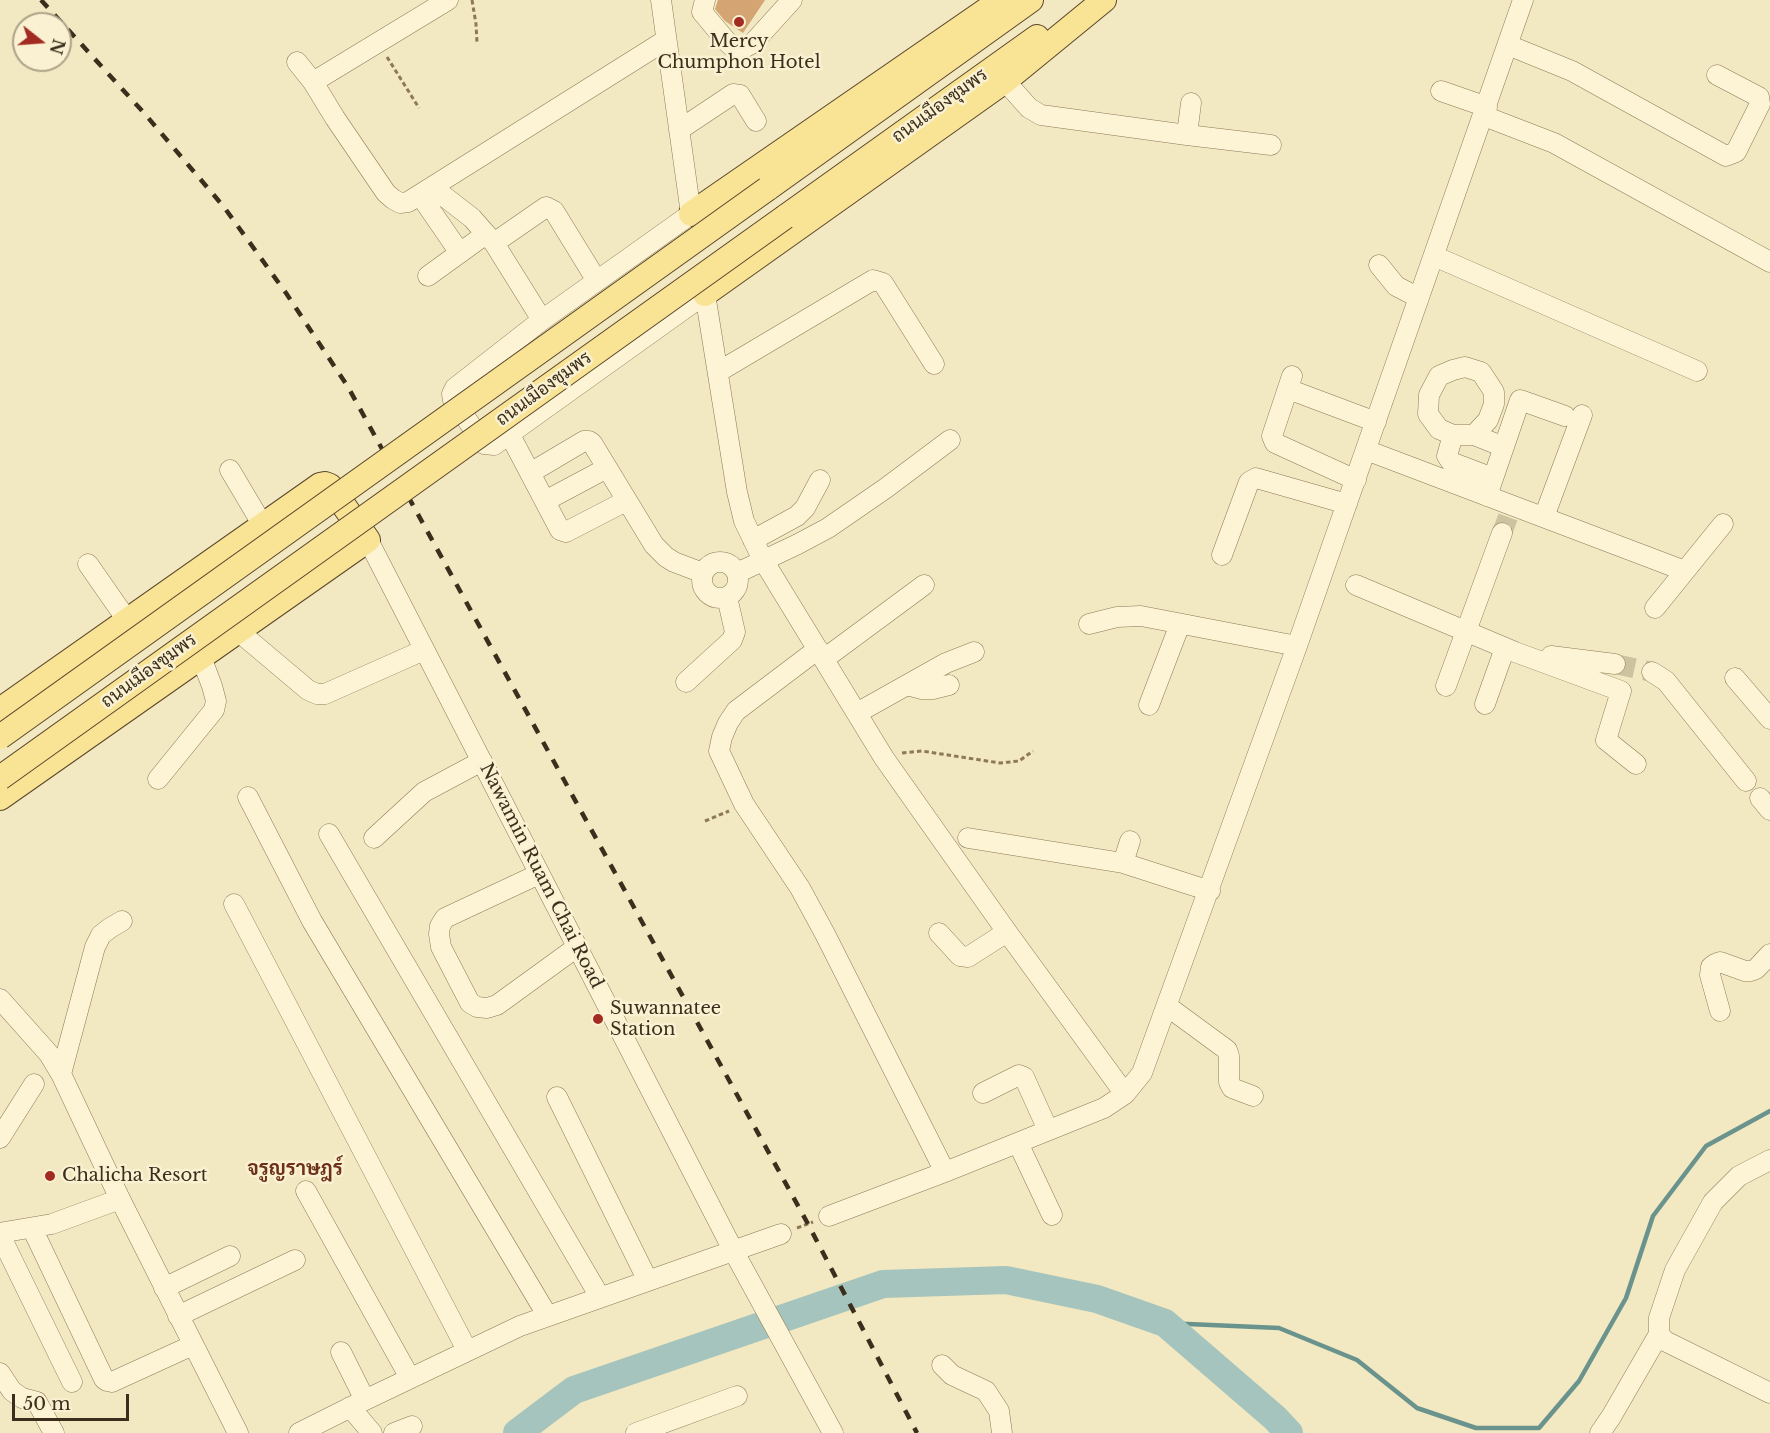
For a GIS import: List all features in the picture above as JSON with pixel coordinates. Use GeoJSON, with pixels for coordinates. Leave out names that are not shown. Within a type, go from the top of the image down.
{"type":"FeatureCollection","features":[{"type":"Feature","properties":{"kind":"main road"},"geometry":{"type":"LineString","coordinates":[[691,214],[1001,0]]}},
{"type":"Feature","properties":{"kind":"main road","name":"ถนนเมืองชุมพร"},"geometry":{"type":"LineString","coordinates":[[0,737],[1031,0]]}},
{"type":"Feature","properties":{"kind":"main road","name":"ถนนเมืองชุมพร"},"geometry":{"type":"LineString","coordinates":[[0,778],[1089,0]]}},
{"type":"Feature","properties":{"kind":"main road"},"geometry":{"type":"LineString","coordinates":[[705,294],[1005,81],[1104,0]]}},
{"type":"Feature","properties":{"kind":"main road"},"geometry":{"type":"LineString","coordinates":[[0,710],[320,485],[330,486],[368,540],[0,798]]}},
{"type":"Feature","properties":{"kind":"street"},"geometry":{"type":"LineString","coordinates":[[313,82],[448,0]]}},
{"type":"Feature","properties":{"kind":"street"},"geometry":{"type":"LineString","coordinates":[[661,0],[691,214],[542,320],[455,388],[452,394],[453,400],[484,444],[494,445],[705,294],[737,492],[744,520],[763,561],[884,758],[1125,1094]]}},
{"type":"Feature","properties":{"kind":"street"},"geometry":{"type":"LineString","coordinates":[[705,0],[702,12],[728,43],[734,48],[742,49],[753,43],[792,0]]}},
{"type":"Feature","properties":{"kind":"street"},"geometry":{"type":"LineString","coordinates":[[829,1216],[1104,1108],[1125,1094],[1142,1072],[1298,646],[1523,0]]}},
{"type":"Feature","properties":{"kind":"street"},"geometry":{"type":"LineString","coordinates":[[297,62],[313,82],[386,193],[400,203],[408,202],[426,191],[666,40]]}},
{"type":"Feature","properties":{"kind":"street"},"geometry":{"type":"LineString","coordinates":[[1508,45],[1572,71],[1726,156],[1736,153],[1760,104],[1759,97],[1716,75]]}},
{"type":"Feature","properties":{"kind":"street"},"geometry":{"type":"LineString","coordinates":[[1005,81],[1029,108],[1041,114],[1271,145]]}},
{"type":"Feature","properties":{"kind":"street"},"geometry":{"type":"LineString","coordinates":[[1441,91],[1554,143],[1770,262]]}},
{"type":"Feature","properties":{"kind":"street"},"geometry":{"type":"LineString","coordinates":[[679,130],[733,94],[740,94],[756,121]]}},
{"type":"Feature","properties":{"kind":"street"},"geometry":{"type":"LineString","coordinates":[[1187,135],[1191,103]]}},
{"type":"Feature","properties":{"kind":"street"},"geometry":{"type":"LineString","coordinates":[[426,191],[472,218],[490,239],[542,320]]}},
{"type":"Feature","properties":{"kind":"street"},"geometry":{"type":"LineString","coordinates":[[426,191],[460,253]]}},
{"type":"Feature","properties":{"kind":"street"},"geometry":{"type":"LineString","coordinates":[[428,276],[460,253],[490,239],[546,207],[554,211],[597,281]]}},
{"type":"Feature","properties":{"kind":"street"},"geometry":{"type":"LineString","coordinates":[[1434,256],[1697,371]]}},
{"type":"Feature","properties":{"kind":"street"},"geometry":{"type":"LineString","coordinates":[[1379,265],[1396,286],[1419,298]]}},
{"type":"Feature","properties":{"kind":"street"},"geometry":{"type":"LineString","coordinates":[[718,372],[873,280],[883,283],[933,364]]}},
{"type":"Feature","properties":{"kind":"street"},"geometry":{"type":"LineString","coordinates":[[1474,435],[1488,420],[1494,404],[1494,392],[1481,372],[1465,367],[1439,376],[1430,396],[1428,414],[1440,429],[1453,435],[1474,435],[1504,447]]}},
{"type":"Feature","properties":{"kind":"street"},"geometry":{"type":"LineString","coordinates":[[1356,480],[1275,443],[1272,436],[1290,382],[1376,422]]}},
{"type":"Feature","properties":{"kind":"street"},"geometry":{"type":"LineString","coordinates":[[1490,487],[1520,400],[1574,416],[1544,517]]}},
{"type":"Feature","properties":{"kind":"street"},"geometry":{"type":"LineString","coordinates":[[510,435],[560,530],[566,532],[626,501]]}},
{"type":"Feature","properties":{"kind":"street"},"geometry":{"type":"LineString","coordinates":[[1446,686],[1507,519],[1490,487],[1451,462],[1447,456],[1453,435]]}},
{"type":"Feature","properties":{"kind":"street"},"geometry":{"type":"LineString","coordinates":[[737,573],[828,528],[950,440]]}},
{"type":"Feature","properties":{"kind":"street"},"geometry":{"type":"LineString","coordinates":[[530,473],[584,441],[592,443],[654,545],[674,562],[703,573]]}},
{"type":"Feature","properties":{"kind":"street"},"geometry":{"type":"LineString","coordinates":[[1366,450],[1490,487]]}},
{"type":"Feature","properties":{"kind":"street"},"geometry":{"type":"LineString","coordinates":[[545,501],[607,468]]}},
{"type":"Feature","properties":{"kind":"street"},"geometry":{"type":"LineString","coordinates":[[230,470],[262,524]]}},
{"type":"Feature","properties":{"kind":"street"},"geometry":{"type":"LineString","coordinates":[[1222,555],[1249,482],[1256,478],[1347,504]]}},
{"type":"Feature","properties":{"kind":"street"},"geometry":{"type":"LineString","coordinates":[[753,540],[797,516],[805,508],[820,480]]}},
{"type":"Feature","properties":{"kind":"street"},"geometry":{"type":"LineString","coordinates":[[1507,519],[1544,517],[1685,571]]}},
{"type":"Feature","properties":{"kind":"street"},"geometry":{"type":"LineString","coordinates":[[1655,608],[1723,524]]}},
{"type":"Feature","properties":{"kind":"street","name":"Nawamin Ruam Chai Road"},"geometry":{"type":"LineString","coordinates":[[368,540],[734,1252],[833,1433]]}},
{"type":"Feature","properties":{"kind":"street"},"geometry":{"type":"LineString","coordinates":[[720,561],[727,563],[737,573],[739,580],[737,587],[727,597],[713,597],[707,593],[702,580],[703,573],[713,563],[720,561]]}},
{"type":"Feature","properties":{"kind":"street"},"geometry":{"type":"LineString","coordinates":[[88,564],[127,620]]}},
{"type":"Feature","properties":{"kind":"street"},"geometry":{"type":"LineString","coordinates":[[924,585],[736,711],[722,737],[719,751],[744,804],[800,888],[945,1172]]}},
{"type":"Feature","properties":{"kind":"street"},"geometry":{"type":"LineString","coordinates":[[1356,585],[1510,650],[1621,691],[1606,740],[1636,764]]}},
{"type":"Feature","properties":{"kind":"street"},"geometry":{"type":"LineString","coordinates":[[686,682],[732,640],[735,632],[727,597]]}},
{"type":"Feature","properties":{"kind":"street"},"geometry":{"type":"LineString","coordinates":[[1089,624],[1117,617],[1141,616],[1298,646]]}},
{"type":"Feature","properties":{"kind":"street"},"geometry":{"type":"LineString","coordinates":[[1149,705],[1180,624]]}},
{"type":"Feature","properties":{"kind":"street"},"geometry":{"type":"LineString","coordinates":[[238,631],[308,690],[317,694],[325,694],[424,650]]}},
{"type":"Feature","properties":{"kind":"street"},"geometry":{"type":"LineString","coordinates":[[1510,650],[1615,664]]}},
{"type":"Feature","properties":{"kind":"street"},"geometry":{"type":"LineString","coordinates":[[1485,704],[1510,650]]}},
{"type":"Feature","properties":{"kind":"street"},"geometry":{"type":"LineString","coordinates":[[856,713],[946,663],[974,652]]}},
{"type":"Feature","properties":{"kind":"street"},"geometry":{"type":"LineString","coordinates":[[158,779],[214,710],[216,701],[201,657]]}},
{"type":"Feature","properties":{"kind":"street"},"geometry":{"type":"LineString","coordinates":[[1652,672],[1666,681],[1746,781]]}},
{"type":"Feature","properties":{"kind":"street"},"geometry":{"type":"LineString","coordinates":[[1735,678],[1770,719]]}},
{"type":"Feature","properties":{"kind":"street"},"geometry":{"type":"LineString","coordinates":[[907,685],[922,689],[949,685]]}},
{"type":"Feature","properties":{"kind":"street"},"geometry":{"type":"LineString","coordinates":[[374,838],[424,792],[482,761]]}},
{"type":"Feature","properties":{"kind":"street"},"geometry":{"type":"LineString","coordinates":[[248,796],[312,921],[547,1315]]}},
{"type":"Feature","properties":{"kind":"street"},"geometry":{"type":"LineString","coordinates":[[329,834],[600,1297]]}},
{"type":"Feature","properties":{"kind":"street"},"geometry":{"type":"LineString","coordinates":[[968,838],[1123,863],[1210,891]]}},
{"type":"Feature","properties":{"kind":"street"},"geometry":{"type":"LineString","coordinates":[[1123,863],[1130,842]]}},
{"type":"Feature","properties":{"kind":"street"},"geometry":{"type":"LineString","coordinates":[[539,874],[445,918],[440,926],[441,947],[470,1003],[477,1007],[487,1008],[497,1005],[577,947]]}},
{"type":"Feature","properties":{"kind":"street"},"geometry":{"type":"LineString","coordinates":[[234,904],[467,1350]]}},
{"type":"Feature","properties":{"kind":"street"},"geometry":{"type":"LineString","coordinates":[[61,1074],[95,946],[101,935],[122,921]]}},
{"type":"Feature","properties":{"kind":"street"},"geometry":{"type":"LineString","coordinates":[[939,933],[960,956],[968,957],[1007,932]]}},
{"type":"Feature","properties":{"kind":"street"},"geometry":{"type":"LineString","coordinates":[[1720,1011],[1710,975],[1711,967],[1720,962],[1751,971],[1756,969],[1770,954]]}},
{"type":"Feature","properties":{"kind":"street"},"geometry":{"type":"LineString","coordinates":[[0,999],[49,1054],[61,1074],[120,1199],[238,1433]]}},
{"type":"Feature","properties":{"kind":"street"},"geometry":{"type":"LineString","coordinates":[[1167,1006],[1227,1050],[1229,1082],[1232,1088],[1253,1096]]}},
{"type":"Feature","properties":{"kind":"street"},"geometry":{"type":"LineString","coordinates":[[983,1093],[1019,1075],[1024,1077],[1048,1131]]}},
{"type":"Feature","properties":{"kind":"street"},"geometry":{"type":"LineString","coordinates":[[0,1138],[34,1084]]}},
{"type":"Feature","properties":{"kind":"street"},"geometry":{"type":"LineString","coordinates":[[557,1097],[648,1281]]}},
{"type":"Feature","properties":{"kind":"street"},"geometry":{"type":"LineString","coordinates":[[1018,1143],[1052,1215]]}},
{"type":"Feature","properties":{"kind":"street"},"geometry":{"type":"LineString","coordinates":[[1600,1433],[1659,1334],[1659,1318],[1675,1270],[1713,1202],[1740,1176],[1770,1161]]}},
{"type":"Feature","properties":{"kind":"street"},"geometry":{"type":"LineString","coordinates":[[306,1191],[410,1378]]}},
{"type":"Feature","properties":{"kind":"street"},"geometry":{"type":"LineString","coordinates":[[72,1382],[0,1234],[52,1224],[120,1199]]}},
{"type":"Feature","properties":{"kind":"street"},"geometry":{"type":"LineString","coordinates":[[32,1228],[104,1379],[112,1382],[193,1345]]}},
{"type":"Feature","properties":{"kind":"street"},"geometry":{"type":"LineString","coordinates":[[299,1433],[467,1350],[547,1315],[781,1234]]}},
{"type":"Feature","properties":{"kind":"street"},"geometry":{"type":"LineString","coordinates":[[164,1288],[231,1256]]}},
{"type":"Feature","properties":{"kind":"street"},"geometry":{"type":"LineString","coordinates":[[178,1316],[295,1260]]}},
{"type":"Feature","properties":{"kind":"street"},"geometry":{"type":"LineString","coordinates":[[1659,1334],[1665,1341],[1770,1393]]}},
{"type":"Feature","properties":{"kind":"street"},"geometry":{"type":"LineString","coordinates":[[341,1352],[358,1403],[372,1433]]}},
{"type":"Feature","properties":{"kind":"street"},"geometry":{"type":"LineString","coordinates":[[942,1365],[952,1375],[986,1391],[999,1411],[1002,1433]]}},
{"type":"Feature","properties":{"kind":"street"},"geometry":{"type":"LineString","coordinates":[[0,1373],[12,1391],[22,1398],[38,1402],[54,1433]]}},
{"type":"Feature","properties":{"kind":"street"},"geometry":{"type":"LineString","coordinates":[[638,1432],[737,1396]]}},
{"type":"Feature","properties":{"kind":"path"},"geometry":{"type":"LineString","coordinates":[[472,0],[477,44]]}},
{"type":"Feature","properties":{"kind":"path"},"geometry":{"type":"LineString","coordinates":[[378,43],[419,108]]}},
{"type":"Feature","properties":{"kind":"path"},"geometry":{"type":"LineString","coordinates":[[884,758],[908,751],[922,751],[1000,763],[1020,761],[1033,751]]}},
{"type":"Feature","properties":{"kind":"path"},"geometry":{"type":"LineString","coordinates":[[705,821],[744,804]]}},
{"type":"Feature","properties":{"kind":"path"},"geometry":{"type":"LineString","coordinates":[[781,1234],[829,1216]]}},
{"type":"Feature","properties":{"kind":"building","name":"Mercy Chumphon Hotel"},"geometry":{"type":"Polygon","coordinates":[[[718,0],[765,0],[743,33],[725,21],[715,9],[718,0]]]}},
{"type":"Feature","properties":{"kind":"waterway"},"geometry":{"type":"LineString","coordinates":[[1165,1323],[1279,1328],[1357,1360],[1417,1408],[1476,1428],[1539,1428],[1579,1381],[1626,1298],[1653,1216],[1706,1146],[1770,1111]]}},
{"type":"Feature","properties":{"kind":"waterway"},"geometry":{"type":"LineString","coordinates":[[517,1433],[574,1390],[883,1284],[1006,1280],[1097,1299],[1165,1323],[1275,1418],[1289,1433]]}},
{"type":"Feature","properties":{"kind":"tunnel"},"geometry":{"type":"LineString","coordinates":[[1502,533],[1508,517]]}},
{"type":"Feature","properties":{"kind":"tunnel"},"geometry":{"type":"LineString","coordinates":[[1615,664],[1652,672]]}},
{"type":"Feature","properties":{"kind":"railway"},"geometry":{"type":"LineString","coordinates":[[41,0],[144,113],[224,207],[286,293],[348,387],[808,1224],[917,1433]]}},
{"type":"Feature","properties":{"kind":"place","name":"Mercy Chumphon Hotel"},"geometry":{"type":"Point","coordinates":[739,22]}},
{"type":"Feature","properties":{"kind":"place","name":"Suwannatee Station"},"geometry":{"type":"Point","coordinates":[598,1019]}},
{"type":"Feature","properties":{"kind":"place","name":"Chalicha Resort"},"geometry":{"type":"Point","coordinates":[50,1176]}},
{"type":"Feature","properties":{"kind":"district","name":"จรูญราษฎร์"},"geometry":{"type":"Point","coordinates":[295,1169]}}]}
